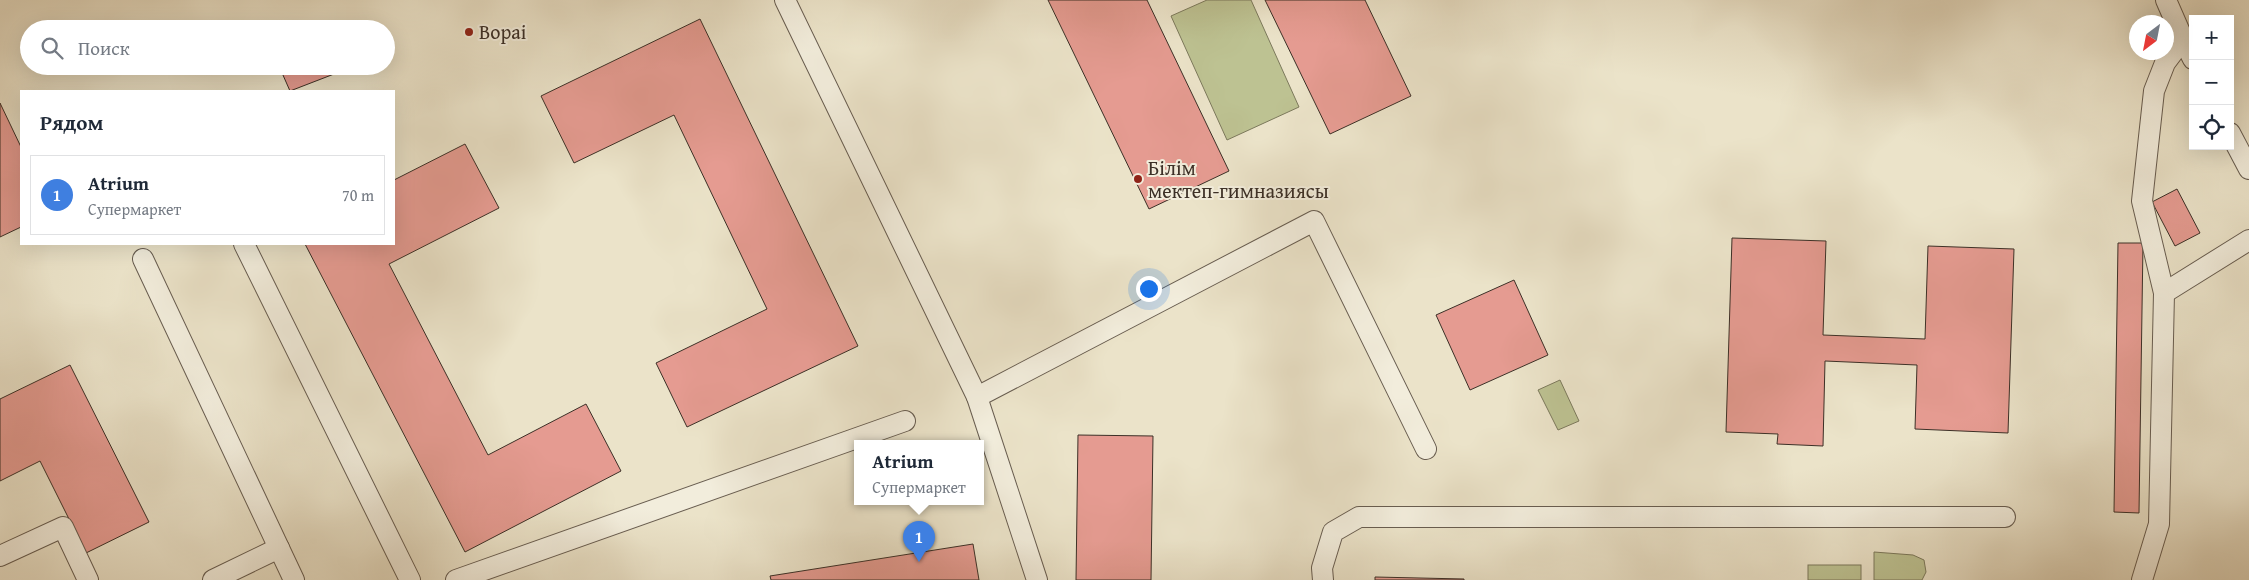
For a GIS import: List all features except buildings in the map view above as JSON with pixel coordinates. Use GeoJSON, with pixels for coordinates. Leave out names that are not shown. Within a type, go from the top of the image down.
{"type":"FeatureCollection","features":[{"type":"Feature","properties":{"kind":"lane"},"geometry":{"type":"LineString","coordinates":[[785,0],[977,397],[1037,580]]}},
{"type":"Feature","properties":{"kind":"lane"},"geometry":{"type":"LineString","coordinates":[[2166,0],[2189,51]]}},
{"type":"Feature","properties":{"kind":"lane"},"geometry":{"type":"LineString","coordinates":[[2142,580],[2159,524],[2164,293],[2142,201],[2154,92],[2165,63],[2183,39]]}},
{"type":"Feature","properties":{"kind":"lane"},"geometry":{"type":"LineString","coordinates":[[2234,141],[2249,169]]}},
{"type":"Feature","properties":{"kind":"lane"},"geometry":{"type":"LineString","coordinates":[[977,397],[1314,221],[1426,448]]}},
{"type":"Feature","properties":{"kind":"lane"},"geometry":{"type":"LineString","coordinates":[[2164,293],[2249,240]]}},
{"type":"Feature","properties":{"kind":"lane"},"geometry":{"type":"LineString","coordinates":[[244,245],[410,580]]}},
{"type":"Feature","properties":{"kind":"lane"},"geometry":{"type":"LineString","coordinates":[[143,259],[294,580]]}},
{"type":"Feature","properties":{"kind":"lane"},"geometry":{"type":"LineString","coordinates":[[456,580],[905,421]]}},
{"type":"Feature","properties":{"kind":"lane"},"geometry":{"type":"LineString","coordinates":[[1323,580],[1322,568],[1333,532],[1359,517],[2005,518]]}},
{"type":"Feature","properties":{"kind":"lane"},"geometry":{"type":"LineString","coordinates":[[0,556],[63,527],[88,580]]}},
{"type":"Feature","properties":{"kind":"lane"},"geometry":{"type":"LineString","coordinates":[[213,580],[279,548]]}},
{"type":"Feature","properties":{"kind":"green space"},"geometry":{"type":"Polygon","coordinates":[[[1207,0],[1251,0],[1299,107],[1227,140],[1171,16],[1207,0]]]}},
{"type":"Feature","properties":{"kind":"green space"},"geometry":{"type":"Polygon","coordinates":[[[1560,380],[1579,421],[1558,430],[1538,390],[1560,380]]]}},
{"type":"Feature","properties":{"kind":"green space"},"geometry":{"type":"Polygon","coordinates":[[[1874,552],[1913,555],[1924,560],[1926,572],[1922,580],[1874,580],[1874,552]]]}},
{"type":"Feature","properties":{"kind":"green space"},"geometry":{"type":"Polygon","coordinates":[[[1808,565],[1861,565],[1861,580],[1808,580],[1808,565]]]}},
{"type":"Feature","properties":{"kind":"place","name":"Bopai"},"geometry":{"type":"Point","coordinates":[469,32]}},
{"type":"Feature","properties":{"kind":"place","name":"Білім мектеп-гимназиясы"},"geometry":{"type":"Point","coordinates":[1138,179]}},
{"type":"Feature","properties":{"kind":"place","name":"Atrium"},"geometry":{"type":"Point","coordinates":[919,562]}}]}
